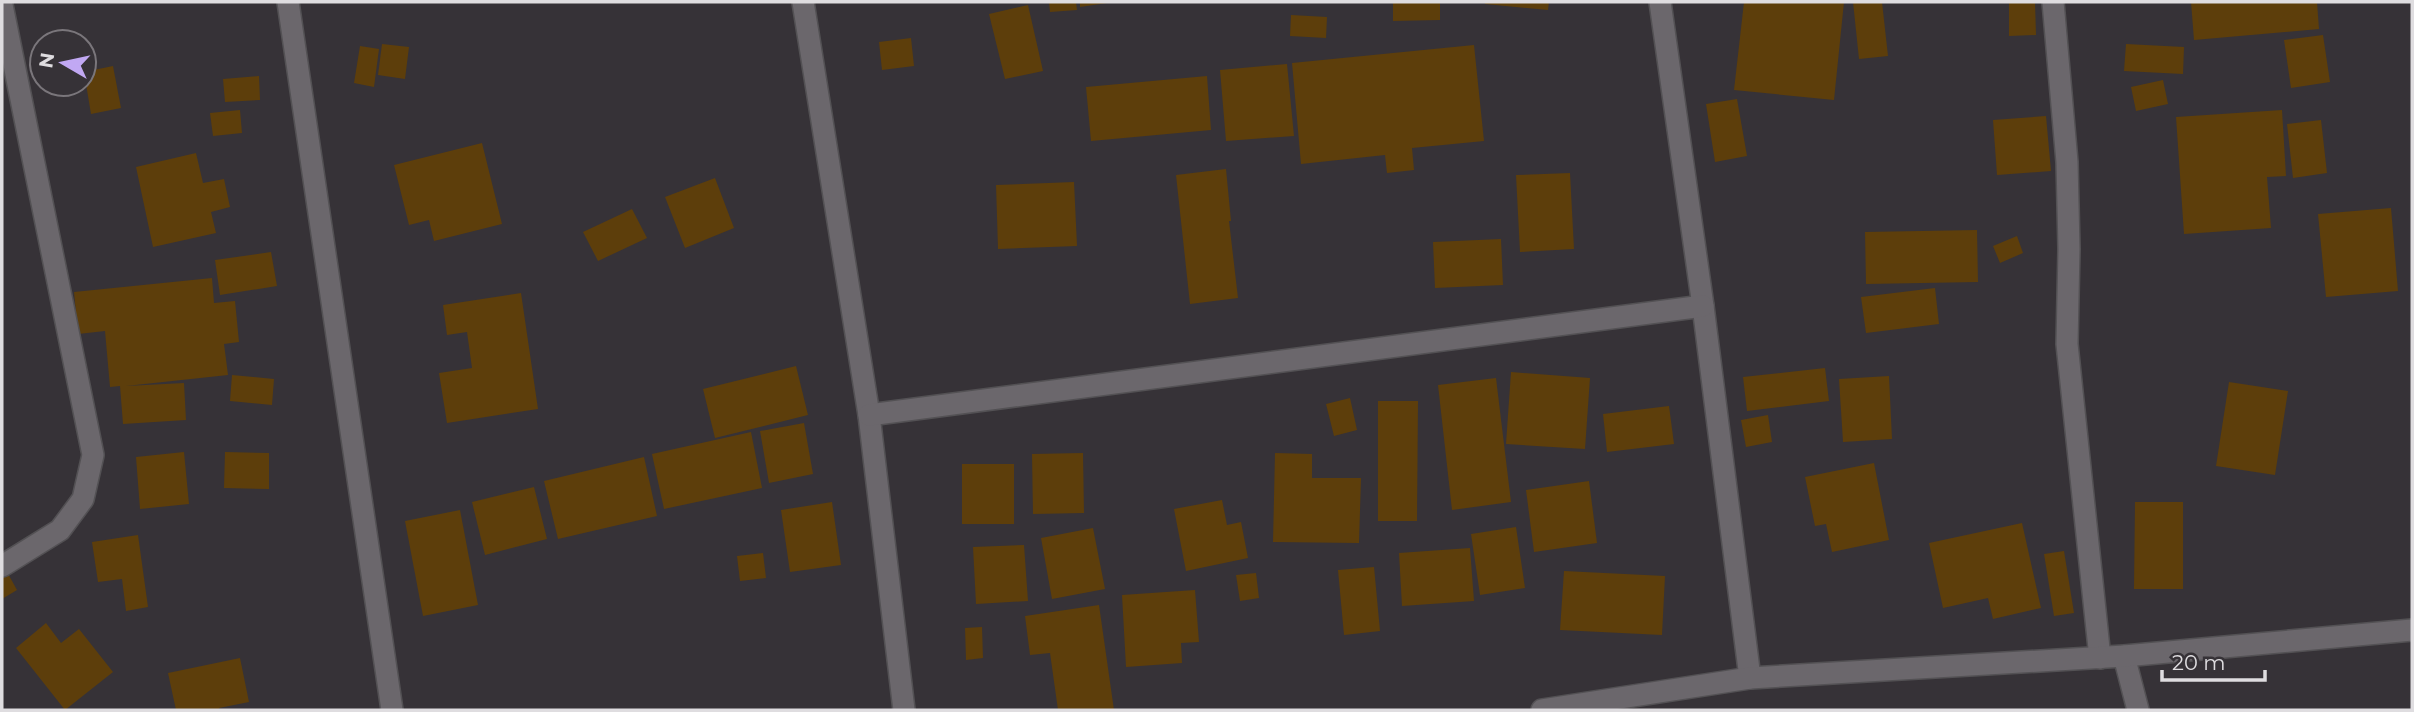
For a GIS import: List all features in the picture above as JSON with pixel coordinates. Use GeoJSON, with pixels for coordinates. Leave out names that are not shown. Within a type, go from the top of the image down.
{"type":"FeatureCollection","features":[{"type":"Feature","properties":{"kind":"street"},"geometry":{"type":"LineString","coordinates":[[288,2],[392,710]]}},
{"type":"Feature","properties":{"kind":"street"},"geometry":{"type":"LineString","coordinates":[[803,2],[869,415],[904,710]]}},
{"type":"Feature","properties":{"kind":"street"},"geometry":{"type":"LineString","coordinates":[[1660,2],[1703,306],[1750,678]]}},
{"type":"Feature","properties":{"kind":"street"},"geometry":{"type":"LineString","coordinates":[[2053,2],[2067,162],[2067,344],[2100,658]]}},
{"type":"Feature","properties":{"kind":"street"},"geometry":{"type":"LineString","coordinates":[[2,5],[93,455],[83,499],[60,530],[2,566]]}},
{"type":"Feature","properties":{"kind":"street"},"geometry":{"type":"LineString","coordinates":[[869,415],[1703,306]]}},
{"type":"Feature","properties":{"kind":"street"},"geometry":{"type":"LineString","coordinates":[[1542,710],[1750,678],[2100,658],[2412,630]]}},
{"type":"Feature","properties":{"kind":"street"},"geometry":{"type":"LineString","coordinates":[[2124,656],[2138,710]]}},
{"type":"Feature","properties":{"kind":"building"},"geometry":{"type":"Polygon","coordinates":[[[1049,2],[1076,2],[1077,10],[1050,12],[1049,2]]]}},
{"type":"Feature","properties":{"kind":"building"},"geometry":{"type":"Polygon","coordinates":[[[1080,2],[1107,2],[1107,3],[1080,7],[1080,2]]]}},
{"type":"Feature","properties":{"kind":"building"},"geometry":{"type":"Polygon","coordinates":[[[1393,2],[1440,2],[1440,20],[1393,21],[1393,2]]]}},
{"type":"Feature","properties":{"kind":"building"},"geometry":{"type":"Polygon","coordinates":[[[1485,2],[1549,2],[1548,10],[1485,2]]]}},
{"type":"Feature","properties":{"kind":"building"},"geometry":{"type":"Polygon","coordinates":[[[1744,2],[1844,2],[1834,100],[1734,90],[1744,2]]]}},
{"type":"Feature","properties":{"kind":"building"},"geometry":{"type":"Polygon","coordinates":[[[1853,2],[1882,2],[1888,56],[1859,59],[1853,2]]]}},
{"type":"Feature","properties":{"kind":"building"},"geometry":{"type":"Polygon","coordinates":[[[2009,2],[2035,2],[2036,35],[2009,36],[2009,2]]]}},
{"type":"Feature","properties":{"kind":"building"},"geometry":{"type":"Polygon","coordinates":[[[2191,2],[2317,2],[2319,29],[2194,40],[2191,2]]]}},
{"type":"Feature","properties":{"kind":"building"},"geometry":{"type":"Polygon","coordinates":[[[1028,5],[1043,71],[1005,79],[989,14],[1028,5]]]}},
{"type":"Feature","properties":{"kind":"building"},"geometry":{"type":"Polygon","coordinates":[[[1291,15],[1327,17],[1326,38],[1290,36],[1291,15]]]}},
{"type":"Feature","properties":{"kind":"building"},"geometry":{"type":"Polygon","coordinates":[[[2323,35],[2330,82],[2291,88],[2284,40],[2323,35]]]}},
{"type":"Feature","properties":{"kind":"building"},"geometry":{"type":"Polygon","coordinates":[[[911,38],[914,66],[882,70],[879,42],[911,38]]]}},
{"type":"Feature","properties":{"kind":"building"},"geometry":{"type":"Polygon","coordinates":[[[382,44],[409,47],[405,79],[378,75],[382,44]]]}},
{"type":"Feature","properties":{"kind":"building"},"geometry":{"type":"Polygon","coordinates":[[[2126,44],[2184,47],[2183,74],[2124,71],[2126,44]]]}},
{"type":"Feature","properties":{"kind":"building"},"geometry":{"type":"Polygon","coordinates":[[[1474,45],[1484,141],[1412,148],[1414,170],[1387,173],[1385,155],[1301,164],[1292,63],[1474,45]]]}},
{"type":"Feature","properties":{"kind":"building"},"geometry":{"type":"Polygon","coordinates":[[[360,46],[379,49],[374,87],[354,83],[360,46]]]}},
{"type":"Feature","properties":{"kind":"building"},"geometry":{"type":"Polygon","coordinates":[[[1287,64],[1294,136],[1226,141],[1220,70],[1287,64]]]}},
{"type":"Feature","properties":{"kind":"building"},"geometry":{"type":"Polygon","coordinates":[[[113,66],[121,108],[91,114],[88,98],[98,98],[98,69],[113,66]]]}},
{"type":"Feature","properties":{"kind":"building"},"geometry":{"type":"Polygon","coordinates":[[[259,76],[260,100],[225,102],[223,79],[259,76]]]}},
{"type":"Feature","properties":{"kind":"building"},"geometry":{"type":"Polygon","coordinates":[[[1207,76],[1211,130],[1091,141],[1086,87],[1207,76]]]}},
{"type":"Feature","properties":{"kind":"building"},"geometry":{"type":"Polygon","coordinates":[[[2163,80],[2168,104],[2136,111],[2131,87],[2163,80]]]}},
{"type":"Feature","properties":{"kind":"building"},"geometry":{"type":"Polygon","coordinates":[[[1737,99],[1747,156],[1715,162],[1706,104],[1737,99]]]}},
{"type":"Feature","properties":{"kind":"building"},"geometry":{"type":"Polygon","coordinates":[[[240,110],[242,133],[213,136],[210,113],[240,110]]]}},
{"type":"Feature","properties":{"kind":"building"},"geometry":{"type":"Polygon","coordinates":[[[2282,110],[2286,176],[2267,177],[2271,228],[2184,234],[2176,117],[2282,110]]]}},
{"type":"Feature","properties":{"kind":"building"},"geometry":{"type":"Polygon","coordinates":[[[2046,116],[2051,171],[1997,175],[1993,120],[2046,116]]]}},
{"type":"Feature","properties":{"kind":"building"},"geometry":{"type":"Polygon","coordinates":[[[2321,120],[2327,173],[2293,178],[2287,124],[2321,120]]]}},
{"type":"Feature","properties":{"kind":"building"},"geometry":{"type":"Polygon","coordinates":[[[482,143],[502,224],[434,241],[429,220],[409,225],[394,165],[482,143]]]}},
{"type":"Feature","properties":{"kind":"building"},"geometry":{"type":"Polygon","coordinates":[[[196,153],[203,183],[224,179],[230,207],[211,212],[216,233],[153,247],[136,167],[196,153]]]}},
{"type":"Feature","properties":{"kind":"building"},"geometry":{"type":"Polygon","coordinates":[[[1226,169],[1238,298],[1190,304],[1176,175],[1226,169]]]}},
{"type":"Feature","properties":{"kind":"building"},"geometry":{"type":"Polygon","coordinates":[[[1570,173],[1574,249],[1520,252],[1516,175],[1570,173]]]}},
{"type":"Feature","properties":{"kind":"building"},"geometry":{"type":"Polygon","coordinates":[[[715,178],[734,228],[685,248],[665,197],[715,178]]]}},
{"type":"Feature","properties":{"kind":"building"},"geometry":{"type":"Polygon","coordinates":[[[1074,182],[1077,246],[998,249],[996,185],[1074,182]]]}},
{"type":"Feature","properties":{"kind":"building"},"geometry":{"type":"Polygon","coordinates":[[[2391,208],[2398,291],[2326,297],[2318,214],[2391,208]]]}},
{"type":"Feature","properties":{"kind":"building"},"geometry":{"type":"Polygon","coordinates":[[[632,209],[647,238],[598,261],[583,232],[632,209]]]}},
{"type":"Feature","properties":{"kind":"building"},"geometry":{"type":"Polygon","coordinates":[[[1977,230],[1978,282],[1866,284],[1865,232],[1977,230]]]}},
{"type":"Feature","properties":{"kind":"building"},"geometry":{"type":"Polygon","coordinates":[[[2017,236],[2023,253],[2000,263],[1993,246],[2017,236]]]}},
{"type":"Feature","properties":{"kind":"building"},"geometry":{"type":"Polygon","coordinates":[[[1501,239],[1503,285],[1435,288],[1433,242],[1501,239]]]}},
{"type":"Feature","properties":{"kind":"building"},"geometry":{"type":"Polygon","coordinates":[[[271,252],[277,286],[220,295],[215,260],[271,252]]]}},
{"type":"Feature","properties":{"kind":"building"},"geometry":{"type":"Polygon","coordinates":[[[212,278],[214,303],[235,301],[239,342],[224,344],[228,375],[126,386],[184,383],[186,420],[123,424],[120,386],[110,387],[105,331],[78,334],[74,292],[212,278]]]}},
{"type":"Feature","properties":{"kind":"building"},"geometry":{"type":"Polygon","coordinates":[[[1935,288],[1939,324],[1866,333],[1861,297],[1935,288]]]}},
{"type":"Feature","properties":{"kind":"building"},"geometry":{"type":"Polygon","coordinates":[[[521,293],[538,409],[447,423],[439,373],[472,368],[467,332],[447,335],[443,305],[521,293]]]}},
{"type":"Feature","properties":{"kind":"building"},"geometry":{"type":"Polygon","coordinates":[[[796,366],[808,415],[715,438],[703,389],[796,366]]]}},
{"type":"Feature","properties":{"kind":"building"},"geometry":{"type":"Polygon","coordinates":[[[1825,368],[1829,401],[1747,411],[1743,377],[1825,368]]]}},
{"type":"Feature","properties":{"kind":"building"},"geometry":{"type":"Polygon","coordinates":[[[1511,372],[1590,378],[1585,449],[1506,444],[1511,372]]]}},
{"type":"Feature","properties":{"kind":"building"},"geometry":{"type":"Polygon","coordinates":[[[232,375],[274,379],[272,405],[230,401],[232,375]]]}},
{"type":"Feature","properties":{"kind":"building"},"geometry":{"type":"Polygon","coordinates":[[[1889,376],[1892,439],[1843,442],[1839,379],[1889,376]]]}},
{"type":"Feature","properties":{"kind":"building"},"geometry":{"type":"Polygon","coordinates":[[[1496,378],[1511,502],[1452,510],[1438,385],[1496,378]]]}},
{"type":"Feature","properties":{"kind":"building"},"geometry":{"type":"Polygon","coordinates":[[[2229,382],[2288,391],[2275,475],[2216,466],[2229,382]]]}},
{"type":"Feature","properties":{"kind":"building"},"geometry":{"type":"Polygon","coordinates":[[[1350,398],[1357,430],[1334,436],[1326,404],[1350,398]]]}},
{"type":"Feature","properties":{"kind":"building"},"geometry":{"type":"Polygon","coordinates":[[[1378,401],[1418,401],[1417,521],[1378,521],[1378,401]]]}},
{"type":"Feature","properties":{"kind":"building"},"geometry":{"type":"Polygon","coordinates":[[[1669,406],[1674,444],[1607,452],[1603,414],[1669,406]]]}},
{"type":"Feature","properties":{"kind":"building"},"geometry":{"type":"Polygon","coordinates":[[[1768,415],[1772,442],[1746,447],[1741,420],[1768,415]]]}},
{"type":"Feature","properties":{"kind":"building"},"geometry":{"type":"Polygon","coordinates":[[[804,423],[813,474],[769,483],[760,431],[804,423]]]}},
{"type":"Feature","properties":{"kind":"building"},"geometry":{"type":"Polygon","coordinates":[[[751,432],[762,488],[664,509],[652,454],[751,432]]]}},
{"type":"Feature","properties":{"kind":"building"},"geometry":{"type":"Polygon","coordinates":[[[184,452],[189,504],[140,509],[136,457],[184,452]]]}},
{"type":"Feature","properties":{"kind":"building"},"geometry":{"type":"Polygon","coordinates":[[[225,452],[269,453],[269,489],[224,488],[225,452]]]}},
{"type":"Feature","properties":{"kind":"building"},"geometry":{"type":"Polygon","coordinates":[[[1083,453],[1084,513],[1033,514],[1032,454],[1083,453]]]}},
{"type":"Feature","properties":{"kind":"building"},"geometry":{"type":"Polygon","coordinates":[[[1275,453],[1312,454],[1312,478],[1361,478],[1359,543],[1273,542],[1275,453]]]}},
{"type":"Feature","properties":{"kind":"building"},"geometry":{"type":"Polygon","coordinates":[[[644,457],[657,516],[558,539],[544,481],[644,457]]]}},
{"type":"Feature","properties":{"kind":"building"},"geometry":{"type":"Polygon","coordinates":[[[1874,463],[1889,540],[1832,552],[1826,524],[1815,526],[1805,477],[1874,463]]]}},
{"type":"Feature","properties":{"kind":"building"},"geometry":{"type":"Polygon","coordinates":[[[962,464],[1014,464],[1014,524],[962,524],[962,464]]]}},
{"type":"Feature","properties":{"kind":"building"},"geometry":{"type":"Polygon","coordinates":[[[1589,481],[1597,543],[1534,552],[1526,490],[1589,481]]]}},
{"type":"Feature","properties":{"kind":"building"},"geometry":{"type":"Polygon","coordinates":[[[534,487],[547,539],[485,555],[472,502],[534,487]]]}},
{"type":"Feature","properties":{"kind":"building"},"geometry":{"type":"Polygon","coordinates":[[[1222,500],[1227,525],[1241,522],[1248,558],[1186,571],[1174,509],[1222,500]]]}},
{"type":"Feature","properties":{"kind":"building"},"geometry":{"type":"Polygon","coordinates":[[[832,502],[841,565],[790,572],[781,510],[832,502]]]}},
{"type":"Feature","properties":{"kind":"building"},"geometry":{"type":"Polygon","coordinates":[[[2135,502],[2183,502],[2183,589],[2134,589],[2135,502]]]}},
{"type":"Feature","properties":{"kind":"building"},"geometry":{"type":"Polygon","coordinates":[[[460,510],[478,605],[423,616],[405,521],[460,510]]]}},
{"type":"Feature","properties":{"kind":"building"},"geometry":{"type":"Polygon","coordinates":[[[2022,523],[2041,608],[1993,619],[1988,598],[1943,608],[1929,543],[2022,523]]]}},
{"type":"Feature","properties":{"kind":"building"},"geometry":{"type":"Polygon","coordinates":[[[1516,527],[1525,588],[1480,595],[1471,534],[1516,527]]]}},
{"type":"Feature","properties":{"kind":"building"},"geometry":{"type":"Polygon","coordinates":[[[1093,528],[1105,589],[1052,599],[1041,538],[1093,528]]]}},
{"type":"Feature","properties":{"kind":"building"},"geometry":{"type":"Polygon","coordinates":[[[138,535],[148,607],[126,611],[122,579],[98,582],[92,542],[138,535]]]}},
{"type":"Feature","properties":{"kind":"building"},"geometry":{"type":"Polygon","coordinates":[[[1024,545],[1028,601],[976,604],[973,547],[1024,545]]]}},
{"type":"Feature","properties":{"kind":"building"},"geometry":{"type":"Polygon","coordinates":[[[1470,548],[1474,601],[1402,606],[1399,553],[1470,548]]]}},
{"type":"Feature","properties":{"kind":"building"},"geometry":{"type":"Polygon","coordinates":[[[2064,551],[2074,613],[2054,616],[2044,554],[2064,551]]]}},
{"type":"Feature","properties":{"kind":"building"},"geometry":{"type":"Polygon","coordinates":[[[763,553],[766,578],[740,581],[737,556],[763,553]]]}},
{"type":"Feature","properties":{"kind":"building"},"geometry":{"type":"Polygon","coordinates":[[[1374,567],[1380,631],[1344,635],[1338,570],[1374,567]]]}},
{"type":"Feature","properties":{"kind":"building"},"geometry":{"type":"Polygon","coordinates":[[[6,570],[17,590],[2,599],[2,573],[6,570]]]}},
{"type":"Feature","properties":{"kind":"building"},"geometry":{"type":"Polygon","coordinates":[[[1564,571],[1665,576],[1662,635],[1560,630],[1564,571]]]}},
{"type":"Feature","properties":{"kind":"building"},"geometry":{"type":"Polygon","coordinates":[[[1256,573],[1259,598],[1240,601],[1236,575],[1256,573]]]}},
{"type":"Feature","properties":{"kind":"building"},"geometry":{"type":"Polygon","coordinates":[[[1195,590],[1199,642],[1181,643],[1182,663],[1126,667],[1122,595],[1195,590]]]}},
{"type":"Feature","properties":{"kind":"building"},"geometry":{"type":"Polygon","coordinates":[[[1099,605],[1114,710],[1058,710],[1050,653],[1030,655],[1025,616],[1099,605]]]}},
{"type":"Feature","properties":{"kind":"building"},"geometry":{"type":"Polygon","coordinates":[[[46,623],[61,643],[79,629],[113,672],[65,710],[16,648],[46,623]]]}},
{"type":"Feature","properties":{"kind":"building"},"geometry":{"type":"Polygon","coordinates":[[[982,627],[983,658],[966,660],[965,628],[982,627]]]}},
{"type":"Feature","properties":{"kind":"building"},"geometry":{"type":"Polygon","coordinates":[[[240,658],[249,702],[219,708],[220,710],[176,710],[168,673],[240,658]]]}}]}
